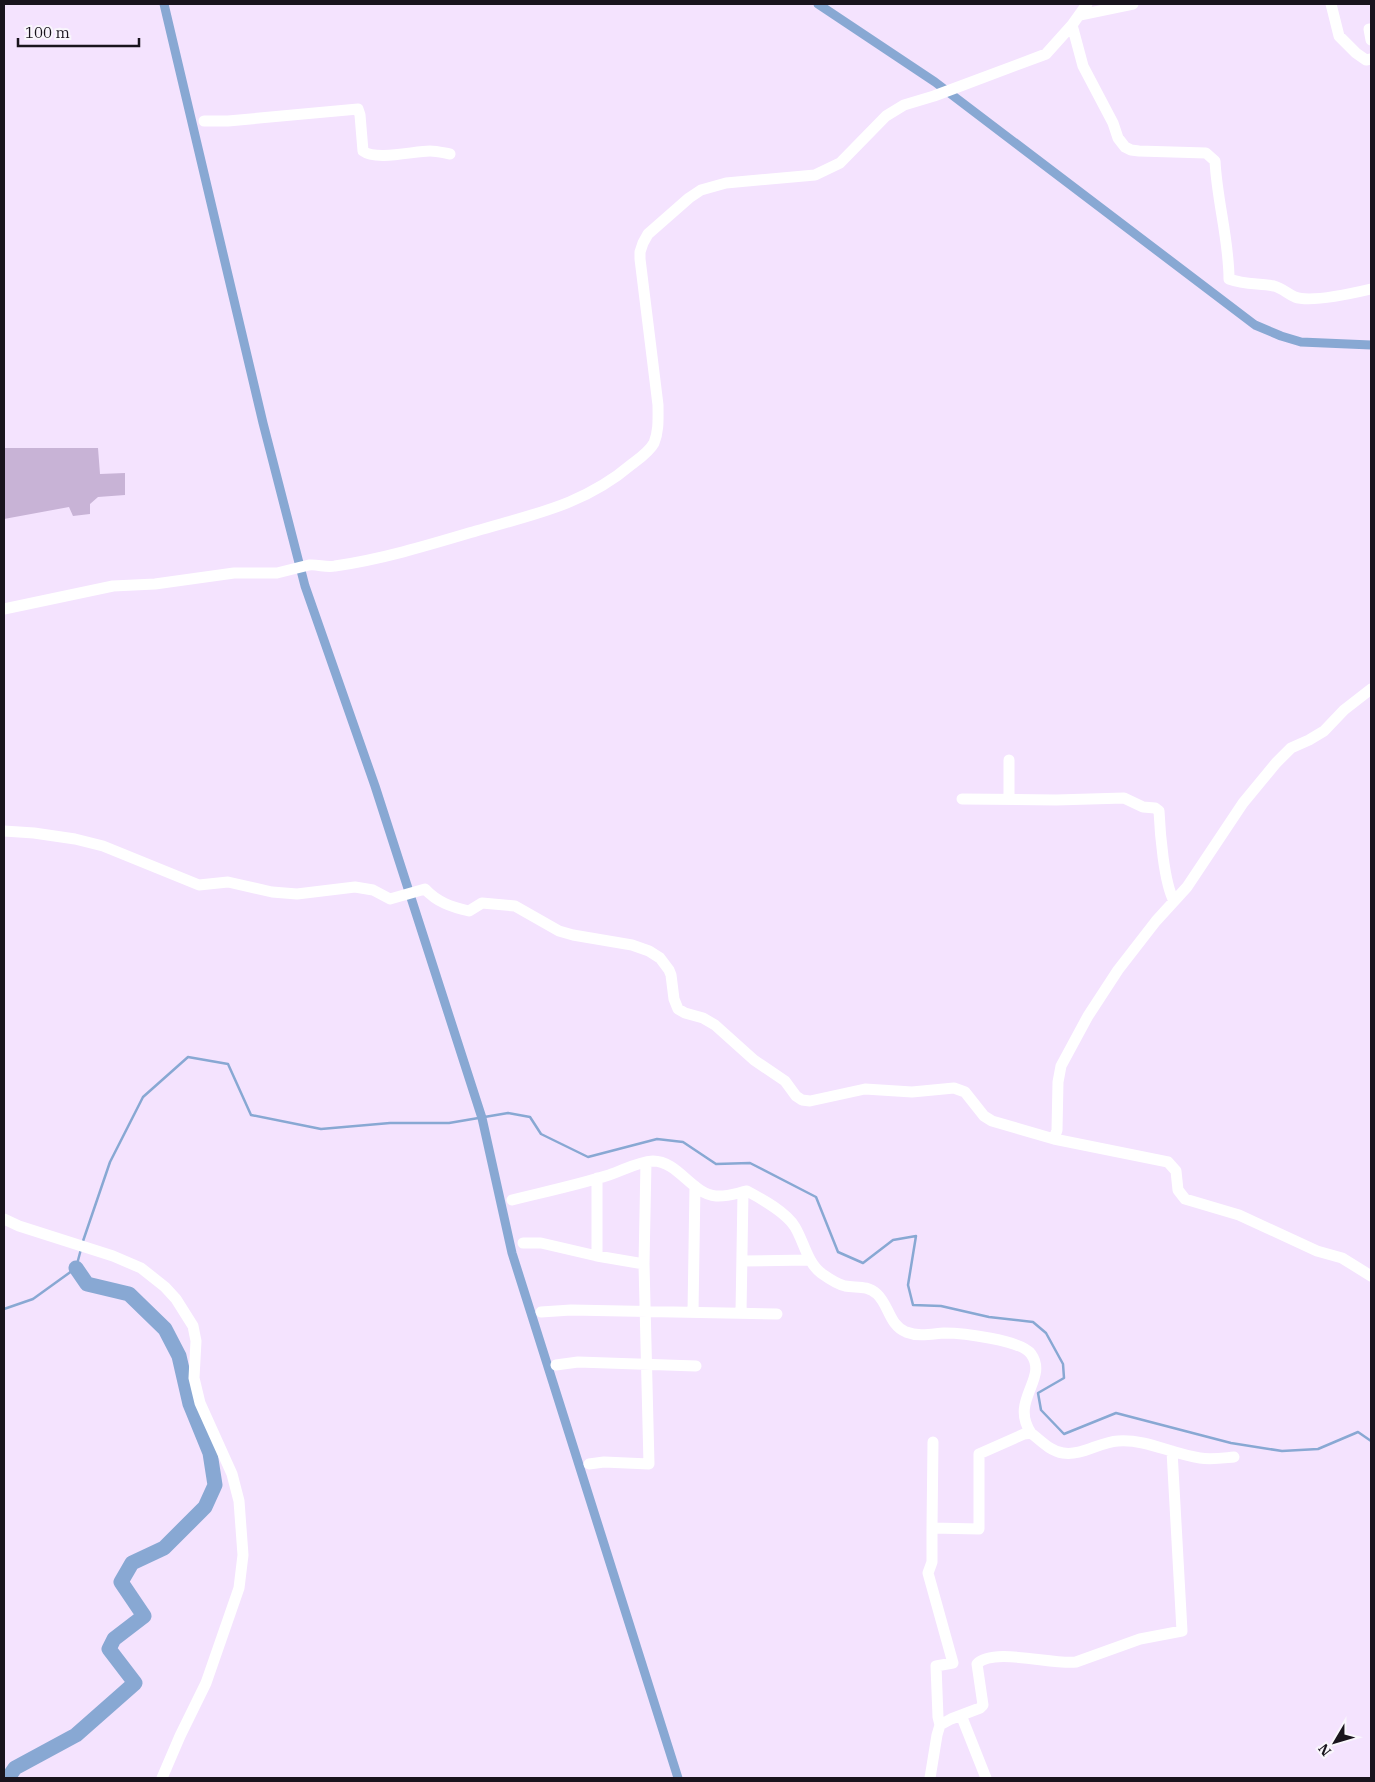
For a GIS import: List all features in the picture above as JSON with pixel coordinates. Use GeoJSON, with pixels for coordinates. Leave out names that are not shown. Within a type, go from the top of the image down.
{"type":"FeatureCollection","features":[{"type":"Feature","properties":{"kind":"street"},"geometry":{"type":"LineString","coordinates":[[4,609],[113,586],[155,584],[234,573],[281,572],[314,564],[329,567],[400,554],[529,516],[577,500],[597,490],[625,471],[653,445],[658,428],[658,405],[640,259],[643,243],[648,234],[689,198],[701,190],[726,183],[815,175],[840,162],[886,116],[904,105],[934,96],[1046,54],[1072,25],[1087,4]]}},
{"type":"Feature","properties":{"kind":"street"},"geometry":{"type":"LineString","coordinates":[[1080,15],[1133,4]]}},
{"type":"Feature","properties":{"kind":"street"},"geometry":{"type":"LineString","coordinates":[[1332,4],[1339,36],[1356,53],[1366,60],[1371,59]]}},
{"type":"Feature","properties":{"kind":"street"},"geometry":{"type":"LineString","coordinates":[[1072,25],[1083,66],[1113,123],[1118,138],[1125,147],[1139,151],[1206,153],[1215,161],[1216,183],[1229,265],[1229,279],[1242,284],[1276,287],[1296,297],[1306,299],[1341,296],[1371,289]]}},
{"type":"Feature","properties":{"kind":"street"},"geometry":{"type":"LineString","coordinates":[[1371,29],[1369,29],[1371,40]]}},
{"type":"Feature","properties":{"kind":"street"},"geometry":{"type":"LineString","coordinates":[[204,121],[228,121],[358,109],[363,151],[365,153],[374,155],[430,151],[450,154]]}},
{"type":"Feature","properties":{"kind":"street"},"geometry":{"type":"LineString","coordinates":[[1054,1139],[1057,1130],[1058,1082],[1061,1066],[1088,1016],[1118,970],[1156,921],[1187,887],[1243,803],[1276,763],[1291,748],[1324,731],[1344,710],[1371,689]]}},
{"type":"Feature","properties":{"kind":"street"},"geometry":{"type":"LineString","coordinates":[[1008,800],[1009,760]]}},
{"type":"Feature","properties":{"kind":"street"},"geometry":{"type":"LineString","coordinates":[[962,800],[1124,798],[1144,807],[1155,808],[1159,811],[1166,874],[1170,894],[1174,901]]}},
{"type":"Feature","properties":{"kind":"street"},"geometry":{"type":"LineString","coordinates":[[4,831],[75,839],[103,846],[204,886],[228,882],[272,892],[297,894],[355,887],[372,890],[390,898],[424,889],[434,899],[468,911],[482,903],[515,906],[559,931],[632,945],[649,951],[660,958],[671,975],[674,1000],[678,1009],[716,1025],[754,1060],[785,1081],[796,1096],[802,1100],[810,1101],[865,1089],[912,1092],[954,1088],[968,1095],[988,1120],[1054,1139],[1168,1162],[1176,1171],[1178,1190],[1184,1199],[1239,1215],[1317,1251],[1342,1258],[1371,1276]]}},
{"type":"Feature","properties":{"kind":"street"},"geometry":{"type":"LineString","coordinates":[[512,1200],[597,1178],[637,1163],[655,1161],[667,1165],[695,1186],[714,1196],[747,1191],[763,1200],[794,1225],[810,1260],[819,1271],[843,1286],[871,1288],[881,1297],[891,1318],[899,1328],[906,1332],[921,1336],[945,1333],[1005,1341],[1023,1347],[1031,1353],[1036,1368],[1023,1409],[1024,1422],[1031,1433],[1055,1451],[1079,1453],[1097,1445],[1118,1441],[1146,1442],[1200,1458],[1234,1457]]}},
{"type":"Feature","properties":{"kind":"street"},"geometry":{"type":"LineString","coordinates":[[588,1464],[604,1462],[649,1464],[644,1264],[646,1162]]}},
{"type":"Feature","properties":{"kind":"street"},"geometry":{"type":"LineString","coordinates":[[597,1178],[597,1256]]}},
{"type":"Feature","properties":{"kind":"street"},"geometry":{"type":"LineString","coordinates":[[693,1312],[695,1186]]}},
{"type":"Feature","properties":{"kind":"street"},"geometry":{"type":"LineString","coordinates":[[741,1313],[743,1192]]}},
{"type":"Feature","properties":{"kind":"street"},"geometry":{"type":"LineString","coordinates":[[4,1219],[19,1226],[61,1238],[127,1261],[155,1277],[176,1300],[193,1326],[196,1341],[194,1378],[200,1403],[232,1474],[239,1501],[243,1555],[239,1588],[206,1683],[162,1778]]}},
{"type":"Feature","properties":{"kind":"street"},"geometry":{"type":"LineString","coordinates":[[523,1243],[541,1243],[597,1256],[644,1264]]}},
{"type":"Feature","properties":{"kind":"street"},"geometry":{"type":"LineString","coordinates":[[742,1261],[810,1260]]}},
{"type":"Feature","properties":{"kind":"street"},"geometry":{"type":"LineString","coordinates":[[541,1312],[570,1310],[777,1314]]}},
{"type":"Feature","properties":{"kind":"street"},"geometry":{"type":"LineString","coordinates":[[556,1365],[578,1362],[696,1366]]}},
{"type":"Feature","properties":{"kind":"street"},"geometry":{"type":"LineString","coordinates":[[932,1528],[979,1529],[979,1454],[1024,1434],[1031,1433]]}},
{"type":"Feature","properties":{"kind":"street"},"geometry":{"type":"LineString","coordinates":[[930,1778],[940,1725],[936,1666],[954,1663],[928,1573],[932,1562],[932,1442]]}},
{"type":"Feature","properties":{"kind":"street"},"geometry":{"type":"LineString","coordinates":[[940,1725],[983,1705],[978,1672],[978,1664],[981,1660],[1008,1656],[1066,1664],[1140,1639],[1182,1631],[1172,1451]]}},
{"type":"Feature","properties":{"kind":"street"},"geometry":{"type":"LineString","coordinates":[[961,1715],[986,1778]]}},
{"type":"Feature","properties":{"kind":"shaded area"},"geometry":{"type":"Polygon","coordinates":[[[4,448],[98,448],[100,474],[125,473],[125,495],[98,497],[90,504],[90,514],[73,516],[69,507],[4,519],[4,448]]]}},
{"type":"Feature","properties":{"kind":"waterway"},"geometry":{"type":"LineString","coordinates":[[164,4],[263,423],[305,586],[375,786],[482,1118],[512,1253],[678,1778]]}},
{"type":"Feature","properties":{"kind":"waterway"},"geometry":{"type":"LineString","coordinates":[[818,4],[935,82],[1255,325],[1301,342],[1371,345]]}},
{"type":"Feature","properties":{"kind":"waterway"},"geometry":{"type":"LineString","coordinates":[[82,1244],[110,1162],[143,1097],[188,1057],[228,1064],[251,1115],[321,1129],[390,1123],[449,1123],[508,1113],[530,1117],[541,1134],[588,1157],[657,1139],[683,1142],[716,1164],[750,1163],[816,1197],[838,1252],[863,1263],[893,1240],[916,1236],[908,1285],[913,1305],[941,1306],[989,1317],[1033,1322],[1046,1333],[1063,1364],[1064,1378],[1038,1393],[1041,1410],[1064,1434],[1116,1413],[1231,1443],[1282,1451],[1318,1449],[1358,1432],[1371,1441]]}},
{"type":"Feature","properties":{"kind":"waterway"},"geometry":{"type":"LineString","coordinates":[[4,1309],[33,1299],[76,1268],[81,1249]]}},
{"type":"Feature","properties":{"kind":"waterway"},"geometry":{"type":"LineString","coordinates":[[8,1778],[15,1768],[76,1735],[135,1683],[109,1649],[114,1639],[144,1616],[121,1582],[132,1563],[164,1548],[205,1507],[215,1485],[210,1453],[190,1404],[179,1356],[165,1329],[129,1294],[87,1284],[76,1268]]}}]}
